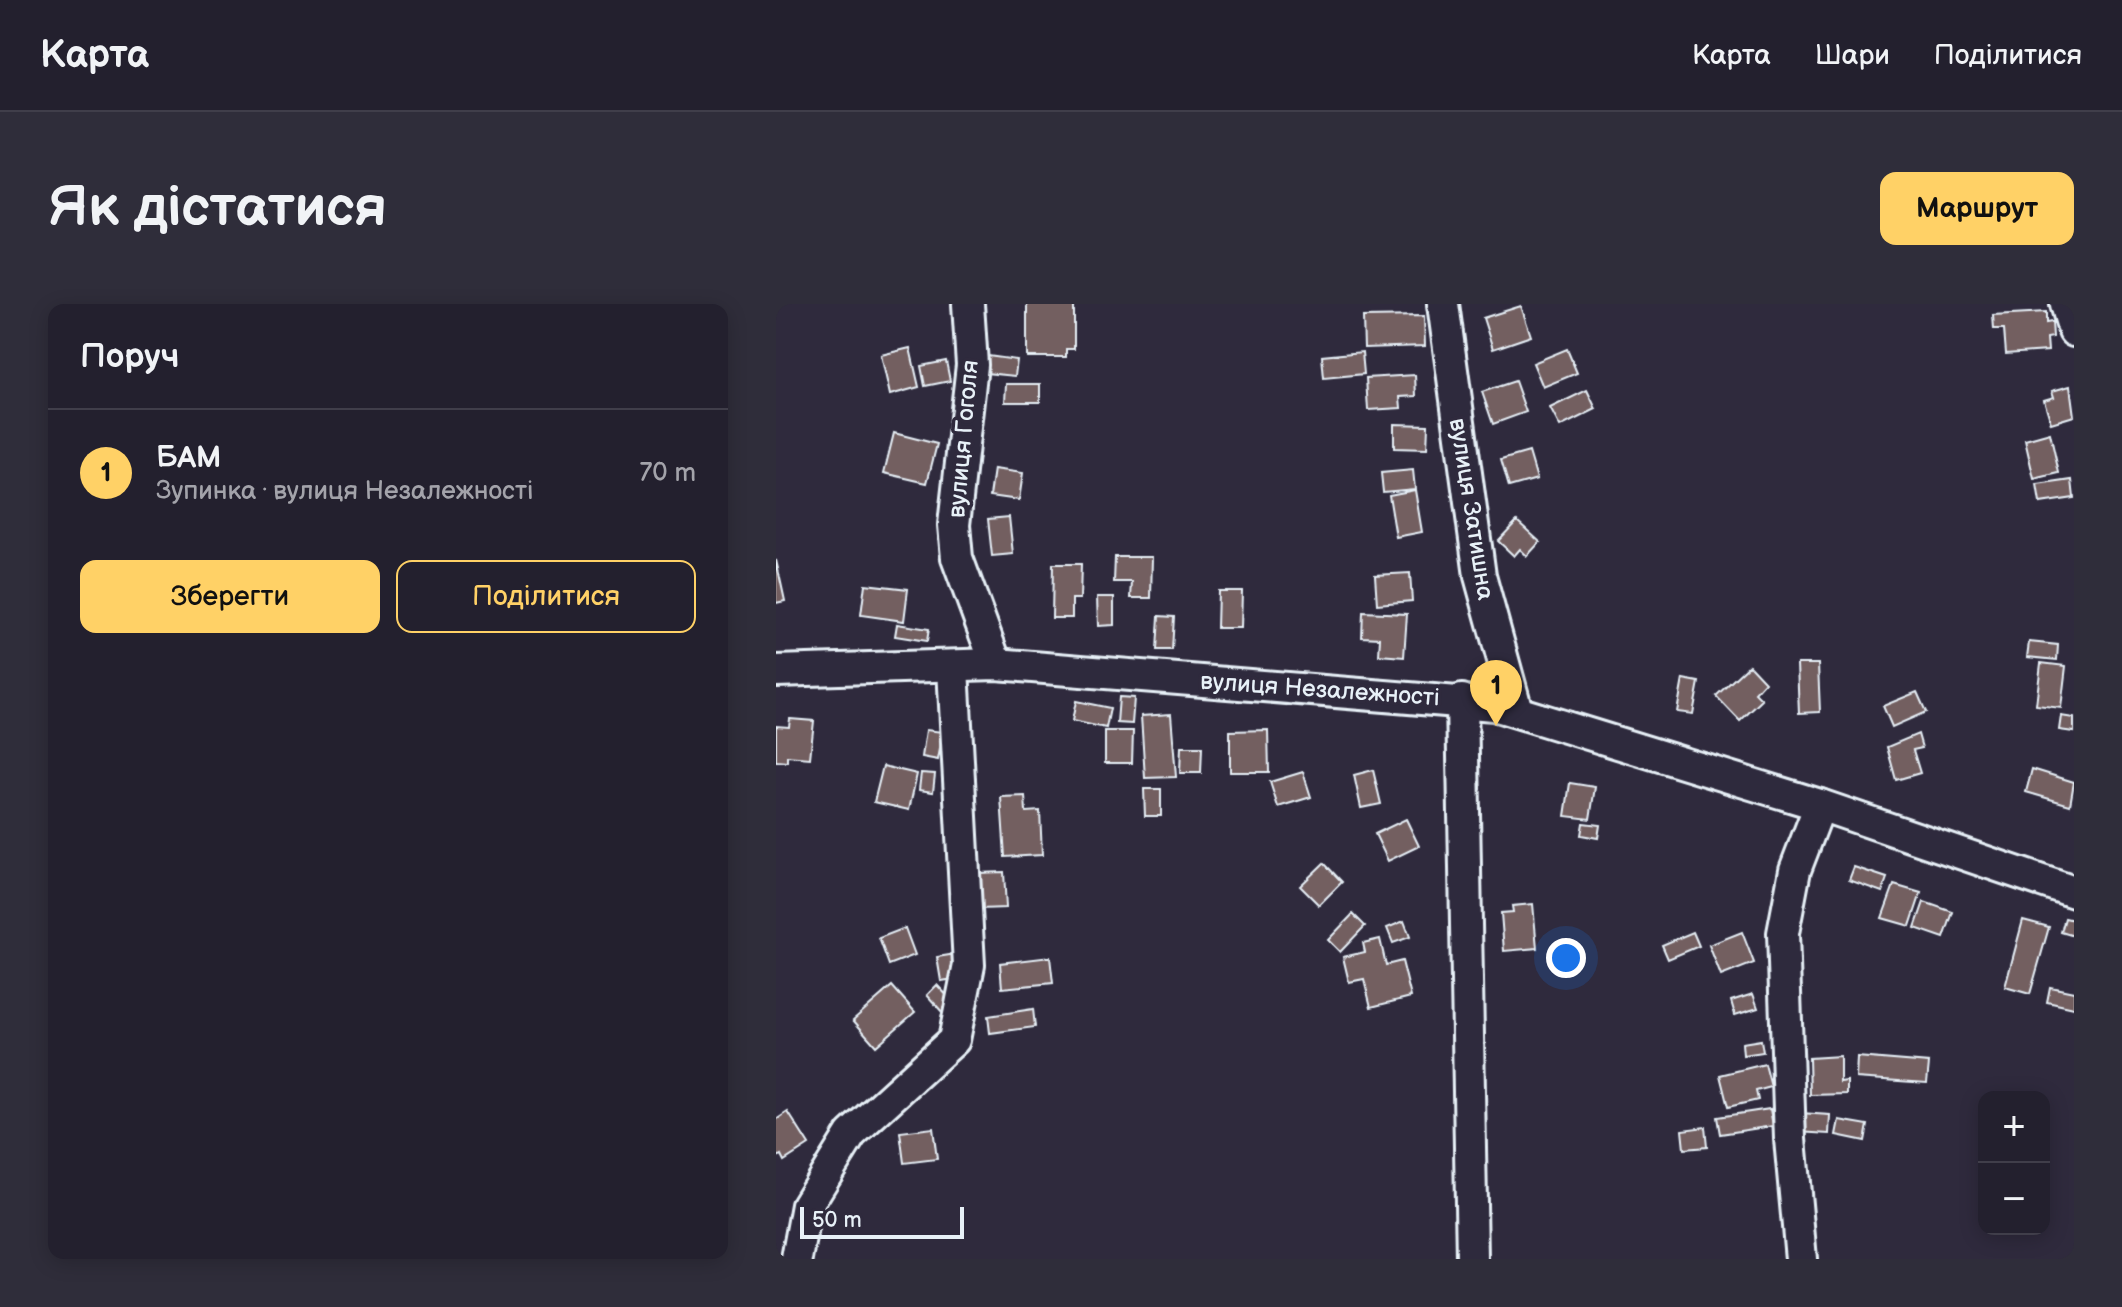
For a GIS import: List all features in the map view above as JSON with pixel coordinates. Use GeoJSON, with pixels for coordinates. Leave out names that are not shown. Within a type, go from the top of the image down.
{"type":"FeatureCollection","features":[{"type":"Feature","properties":{"kind":"street","name":"вулиця Гоголя"},"geometry":{"type":"LineString","coordinates":[[968,304],[972,365],[954,525],[957,558],[996,664]]}},
{"type":"Feature","properties":{"kind":"street","name":"вулиця Затишна"},"geometry":{"type":"LineString","coordinates":[[1443,304],[1480,576],[1517,711]]}},
{"type":"Feature","properties":{"kind":"street"},"geometry":{"type":"LineString","coordinates":[[2066,304],[2074,331]]}},
{"type":"Feature","properties":{"kind":"street","name":"вулиця Незалежності"},"geometry":{"type":"LineString","coordinates":[[776,671],[953,668],[996,664],[1462,700],[1517,711],[1820,805],[2074,892]]}},
{"type":"Feature","properties":{"kind":"street"},"geometry":{"type":"LineString","coordinates":[[797,1259],[807,1205],[851,1134],[954,1040],[969,965],[953,668]]}},
{"type":"Feature","properties":{"kind":"street"},"geometry":{"type":"LineString","coordinates":[[1462,700],[1472,1259]]}},
{"type":"Feature","properties":{"kind":"street"},"geometry":{"type":"LineString","coordinates":[[1801,1259],[1790,1139],[1783,933],[1795,870],[1820,805]]}},
{"type":"Feature","properties":{"kind":"building"},"geometry":{"type":"Polygon","coordinates":[[[1027,304],[1074,304],[1074,349],[1066,349],[1066,357],[1027,357],[1027,304]]]}},
{"type":"Feature","properties":{"kind":"building"},"geometry":{"type":"Polygon","coordinates":[[[1521,306],[1531,336],[1493,349],[1483,318],[1521,306]]]}},
{"type":"Feature","properties":{"kind":"building"},"geometry":{"type":"Polygon","coordinates":[[[2046,312],[2046,323],[2052,322],[2053,337],[2047,338],[2048,351],[2006,354],[2004,329],[1994,329],[1993,315],[2046,312]]]}},
{"type":"Feature","properties":{"kind":"building"},"geometry":{"type":"Polygon","coordinates":[[[1424,316],[1425,346],[1364,348],[1363,317],[1424,316]]]}},
{"type":"Feature","properties":{"kind":"building"},"geometry":{"type":"Polygon","coordinates":[[[910,348],[919,387],[890,395],[881,355],[910,348]]]}},
{"type":"Feature","properties":{"kind":"building"},"geometry":{"type":"Polygon","coordinates":[[[1567,349],[1577,373],[1543,387],[1533,363],[1567,349]]]}},
{"type":"Feature","properties":{"kind":"building"},"geometry":{"type":"Polygon","coordinates":[[[1362,352],[1364,374],[1324,378],[1322,356],[1362,352]]]}},
{"type":"Feature","properties":{"kind":"building"},"geometry":{"type":"Polygon","coordinates":[[[988,356],[1017,360],[1015,376],[986,373],[988,356]]]}},
{"type":"Feature","properties":{"kind":"building"},"geometry":{"type":"Polygon","coordinates":[[[946,361],[950,381],[925,386],[921,366],[946,361]]]}},
{"type":"Feature","properties":{"kind":"building"},"geometry":{"type":"Polygon","coordinates":[[[1415,375],[1416,396],[1400,397],[1401,408],[1368,410],[1366,378],[1415,375]]]}},
{"type":"Feature","properties":{"kind":"building"},"geometry":{"type":"Polygon","coordinates":[[[1515,381],[1526,412],[1493,424],[1482,392],[1515,381]]]}},
{"type":"Feature","properties":{"kind":"building"},"geometry":{"type":"Polygon","coordinates":[[[1006,384],[1040,384],[1040,402],[1005,402],[1006,384]]]}},
{"type":"Feature","properties":{"kind":"building"},"geometry":{"type":"Polygon","coordinates":[[[2070,386],[2074,416],[2051,423],[2044,400],[2054,397],[2052,391],[2070,386]]]}},
{"type":"Feature","properties":{"kind":"building"},"geometry":{"type":"Polygon","coordinates":[[[1587,390],[1596,409],[1560,427],[1550,408],[1587,390]]]}},
{"type":"Feature","properties":{"kind":"building"},"geometry":{"type":"Polygon","coordinates":[[[1394,424],[1428,425],[1427,449],[1394,448],[1394,424]]]}},
{"type":"Feature","properties":{"kind":"building"},"geometry":{"type":"Polygon","coordinates":[[[894,433],[937,444],[927,483],[884,473],[894,433]]]}},
{"type":"Feature","properties":{"kind":"building"},"geometry":{"type":"Polygon","coordinates":[[[2050,433],[2059,473],[2034,479],[2025,440],[2050,433]]]}},
{"type":"Feature","properties":{"kind":"building"},"geometry":{"type":"Polygon","coordinates":[[[1529,452],[1537,479],[1509,487],[1501,460],[1529,452]]]}},
{"type":"Feature","properties":{"kind":"building"},"geometry":{"type":"Polygon","coordinates":[[[994,469],[1023,473],[1019,500],[990,496],[994,469]]]}},
{"type":"Feature","properties":{"kind":"building"},"geometry":{"type":"Polygon","coordinates":[[[1413,470],[1415,489],[1383,492],[1381,473],[1413,470]]]}},
{"type":"Feature","properties":{"kind":"building"},"geometry":{"type":"Polygon","coordinates":[[[2072,480],[2074,498],[2040,503],[2037,485],[2072,480]]]}},
{"type":"Feature","properties":{"kind":"building"},"geometry":{"type":"Polygon","coordinates":[[[1415,490],[1422,532],[1396,537],[1389,495],[1415,490]]]}},
{"type":"Feature","properties":{"kind":"building"},"geometry":{"type":"Polygon","coordinates":[[[1009,517],[1013,554],[992,556],[988,519],[1009,517]]]}},
{"type":"Feature","properties":{"kind":"building"},"geometry":{"type":"Polygon","coordinates":[[[1517,521],[1540,542],[1527,556],[1520,549],[1514,556],[1498,541],[1517,521]]]}},
{"type":"Feature","properties":{"kind":"building"},"geometry":{"type":"Polygon","coordinates":[[[1115,557],[1152,557],[1151,598],[1131,598],[1132,582],[1114,582],[1115,557]]]}},
{"type":"Feature","properties":{"kind":"building"},"geometry":{"type":"Polygon","coordinates":[[[776,560],[785,601],[776,603],[776,560]]]}},
{"type":"Feature","properties":{"kind":"building"},"geometry":{"type":"Polygon","coordinates":[[[1053,564],[1081,564],[1080,599],[1072,599],[1072,618],[1052,618],[1053,564]]]}},
{"type":"Feature","properties":{"kind":"building"},"geometry":{"type":"Polygon","coordinates":[[[1410,573],[1412,601],[1377,604],[1375,575],[1410,573]]]}},
{"type":"Feature","properties":{"kind":"building"},"geometry":{"type":"Polygon","coordinates":[[[865,584],[908,589],[904,621],[861,615],[865,584]]]}},
{"type":"Feature","properties":{"kind":"building"},"geometry":{"type":"Polygon","coordinates":[[[1218,591],[1242,591],[1241,628],[1217,628],[1218,591]]]}},
{"type":"Feature","properties":{"kind":"building"},"geometry":{"type":"Polygon","coordinates":[[[1097,597],[1114,597],[1114,625],[1098,626],[1097,597]]]}},
{"type":"Feature","properties":{"kind":"building"},"geometry":{"type":"Polygon","coordinates":[[[1363,612],[1407,614],[1404,657],[1379,655],[1380,638],[1362,637],[1363,612]]]}},
{"type":"Feature","properties":{"kind":"building"},"geometry":{"type":"Polygon","coordinates":[[[1159,616],[1174,617],[1172,650],[1157,650],[1159,616]]]}},
{"type":"Feature","properties":{"kind":"building"},"geometry":{"type":"Polygon","coordinates":[[[897,624],[929,629],[927,641],[895,636],[897,624]]]}},
{"type":"Feature","properties":{"kind":"building"},"geometry":{"type":"Polygon","coordinates":[[[2029,642],[2058,645],[2057,660],[2027,657],[2029,642]]]}},
{"type":"Feature","properties":{"kind":"building"},"geometry":{"type":"Polygon","coordinates":[[[2041,663],[2066,666],[2061,708],[2036,705],[2041,663]]]}},
{"type":"Feature","properties":{"kind":"building"},"geometry":{"type":"Polygon","coordinates":[[[1797,664],[1818,664],[1820,712],[1799,713],[1797,664]]]}},
{"type":"Feature","properties":{"kind":"building"},"geometry":{"type":"Polygon","coordinates":[[[1749,665],[1765,682],[1755,693],[1762,700],[1740,721],[1716,696],[1749,665]]]}},
{"type":"Feature","properties":{"kind":"building"},"geometry":{"type":"Polygon","coordinates":[[[1683,679],[1699,682],[1693,714],[1677,712],[1683,679]]]}},
{"type":"Feature","properties":{"kind":"building"},"geometry":{"type":"Polygon","coordinates":[[[1917,692],[1926,712],[1892,727],[1883,706],[1917,692]]]}},
{"type":"Feature","properties":{"kind":"building"},"geometry":{"type":"Polygon","coordinates":[[[1119,697],[1134,698],[1132,724],[1117,723],[1119,697]]]}},
{"type":"Feature","properties":{"kind":"building"},"geometry":{"type":"Polygon","coordinates":[[[1076,701],[1110,708],[1106,728],[1072,721],[1076,701]]]}},
{"type":"Feature","properties":{"kind":"building"},"geometry":{"type":"Polygon","coordinates":[[[1171,714],[1176,777],[1145,778],[1141,716],[1171,714]]]}},
{"type":"Feature","properties":{"kind":"building"},"geometry":{"type":"Polygon","coordinates":[[[2061,716],[2074,718],[2074,732],[2059,730],[2061,716]]]}},
{"type":"Feature","properties":{"kind":"building"},"geometry":{"type":"Polygon","coordinates":[[[790,719],[814,721],[810,758],[787,756],[787,762],[776,761],[776,726],[789,727],[790,719]]]}},
{"type":"Feature","properties":{"kind":"building"},"geometry":{"type":"Polygon","coordinates":[[[926,730],[943,732],[938,760],[922,757],[926,730]]]}},
{"type":"Feature","properties":{"kind":"building"},"geometry":{"type":"Polygon","coordinates":[[[1268,730],[1269,772],[1230,772],[1230,731],[1268,730]]]}},
{"type":"Feature","properties":{"kind":"building"},"geometry":{"type":"Polygon","coordinates":[[[1105,731],[1133,731],[1132,763],[1105,763],[1105,731]]]}},
{"type":"Feature","properties":{"kind":"building"},"geometry":{"type":"Polygon","coordinates":[[[1918,734],[1922,748],[1913,750],[1920,773],[1896,780],[1887,747],[1918,734]]]}},
{"type":"Feature","properties":{"kind":"building"},"geometry":{"type":"Polygon","coordinates":[[[1181,747],[1202,747],[1201,773],[1180,773],[1181,747]]]}},
{"type":"Feature","properties":{"kind":"building"},"geometry":{"type":"Polygon","coordinates":[[[883,766],[917,774],[909,810],[874,802],[883,766]]]}},
{"type":"Feature","properties":{"kind":"building"},"geometry":{"type":"Polygon","coordinates":[[[2032,769],[2074,782],[2070,805],[2026,792],[2032,769]]]}},
{"type":"Feature","properties":{"kind":"building"},"geometry":{"type":"Polygon","coordinates":[[[1373,770],[1381,804],[1361,808],[1354,775],[1373,770]]]}},
{"type":"Feature","properties":{"kind":"building"},"geometry":{"type":"Polygon","coordinates":[[[1303,772],[1311,797],[1278,807],[1270,782],[1303,772]]]}},
{"type":"Feature","properties":{"kind":"building"},"geometry":{"type":"Polygon","coordinates":[[[921,773],[935,774],[933,792],[919,790],[921,773]]]}},
{"type":"Feature","properties":{"kind":"building"},"geometry":{"type":"Polygon","coordinates":[[[1570,783],[1595,787],[1590,819],[1565,816],[1570,783]]]}},
{"type":"Feature","properties":{"kind":"building"},"geometry":{"type":"Polygon","coordinates":[[[1144,789],[1161,789],[1161,816],[1145,816],[1144,789]]]}},
{"type":"Feature","properties":{"kind":"building"},"geometry":{"type":"Polygon","coordinates":[[[1025,796],[1026,812],[1040,811],[1042,855],[1005,857],[1001,797],[1025,796]]]}},
{"type":"Feature","properties":{"kind":"building"},"geometry":{"type":"Polygon","coordinates":[[[1406,819],[1419,846],[1388,861],[1375,834],[1406,819]]]}},
{"type":"Feature","properties":{"kind":"building"},"geometry":{"type":"Polygon","coordinates":[[[1583,823],[1600,825],[1598,838],[1581,835],[1583,823]]]}},
{"type":"Feature","properties":{"kind":"building"},"geometry":{"type":"Polygon","coordinates":[[[1324,863],[1342,882],[1319,905],[1300,886],[1324,863]]]}},
{"type":"Feature","properties":{"kind":"building"},"geometry":{"type":"Polygon","coordinates":[[[1854,867],[1887,878],[1882,892],[1849,880],[1854,867]]]}},
{"type":"Feature","properties":{"kind":"building"},"geometry":{"type":"Polygon","coordinates":[[[1004,872],[1006,908],[979,909],[978,873],[1004,872]]]}},
{"type":"Feature","properties":{"kind":"building"},"geometry":{"type":"Polygon","coordinates":[[[1894,885],[1921,893],[1910,926],[1882,918],[1894,885]]]}},
{"type":"Feature","properties":{"kind":"building"},"geometry":{"type":"Polygon","coordinates":[[[1924,902],[1953,912],[1944,938],[1915,928],[1924,902]]]}},
{"type":"Feature","properties":{"kind":"building"},"geometry":{"type":"Polygon","coordinates":[[[1533,904],[1537,948],[1504,951],[1501,913],[1513,912],[1512,906],[1533,904]]]}},
{"type":"Feature","properties":{"kind":"building"},"geometry":{"type":"Polygon","coordinates":[[[1353,914],[1365,926],[1340,952],[1328,940],[1353,914]]]}},
{"type":"Feature","properties":{"kind":"building"},"geometry":{"type":"Polygon","coordinates":[[[2065,918],[2074,920],[2074,936],[2061,932],[2065,918]]]}},
{"type":"Feature","properties":{"kind":"building"},"geometry":{"type":"Polygon","coordinates":[[[2023,920],[2049,927],[2030,994],[2005,987],[2023,920]]]}},
{"type":"Feature","properties":{"kind":"building"},"geometry":{"type":"Polygon","coordinates":[[[1404,921],[1410,937],[1393,943],[1387,928],[1404,921]]]}},
{"type":"Feature","properties":{"kind":"building"},"geometry":{"type":"Polygon","coordinates":[[[905,928],[915,955],[889,965],[879,938],[905,928]]]}},
{"type":"Feature","properties":{"kind":"building"},"geometry":{"type":"Polygon","coordinates":[[[1693,932],[1699,946],[1668,959],[1662,945],[1693,932]]]}},
{"type":"Feature","properties":{"kind":"building"},"geometry":{"type":"Polygon","coordinates":[[[1742,932],[1754,963],[1721,976],[1709,945],[1742,932]]]}},
{"type":"Feature","properties":{"kind":"building"},"geometry":{"type":"Polygon","coordinates":[[[1380,939],[1386,965],[1402,961],[1411,997],[1371,1007],[1364,979],[1349,982],[1343,957],[1365,952],[1363,943],[1380,939]]]}},
{"type":"Feature","properties":{"kind":"building"},"geometry":{"type":"Polygon","coordinates":[[[956,954],[961,978],[941,981],[937,957],[956,954]]]}},
{"type":"Feature","properties":{"kind":"building"},"geometry":{"type":"Polygon","coordinates":[[[1050,957],[1053,983],[1002,988],[1000,963],[1050,957]]]}},
{"type":"Feature","properties":{"kind":"building"},"geometry":{"type":"Polygon","coordinates":[[[937,985],[954,1003],[943,1013],[927,995],[937,985]]]}},
{"type":"Feature","properties":{"kind":"building"},"geometry":{"type":"Polygon","coordinates":[[[892,986],[915,1012],[876,1046],[853,1020],[892,986]]]}},
{"type":"Feature","properties":{"kind":"building"},"geometry":{"type":"Polygon","coordinates":[[[2050,987],[2074,992],[2074,1008],[2047,1002],[2050,987]]]}},
{"type":"Feature","properties":{"kind":"building"},"geometry":{"type":"Polygon","coordinates":[[[1753,994],[1758,1008],[1735,1015],[1731,1001],[1753,994]]]}},
{"type":"Feature","properties":{"kind":"building"},"geometry":{"type":"Polygon","coordinates":[[[1033,1009],[1035,1027],[990,1033],[988,1016],[1033,1009]]]}},
{"type":"Feature","properties":{"kind":"building"},"geometry":{"type":"Polygon","coordinates":[[[1761,1040],[1763,1052],[1743,1055],[1742,1043],[1761,1040]]]}},
{"type":"Feature","properties":{"kind":"building"},"geometry":{"type":"Polygon","coordinates":[[[1840,1056],[1840,1082],[1847,1081],[1847,1094],[1810,1095],[1809,1058],[1840,1056]]]}},
{"type":"Feature","properties":{"kind":"building"},"geometry":{"type":"Polygon","coordinates":[[[1857,1057],[1929,1063],[1927,1083],[1856,1078],[1857,1057]]]}},
{"type":"Feature","properties":{"kind":"building"},"geometry":{"type":"Polygon","coordinates":[[[1765,1064],[1771,1087],[1756,1091],[1758,1100],[1728,1107],[1720,1075],[1765,1064]]]}},
{"type":"Feature","properties":{"kind":"building"},"geometry":{"type":"Polygon","coordinates":[[[1770,1109],[1773,1126],[1720,1134],[1717,1117],[1770,1109]]]}},
{"type":"Feature","properties":{"kind":"building"},"geometry":{"type":"Polygon","coordinates":[[[788,1112],[809,1145],[784,1161],[781,1155],[776,1158],[776,1120],[788,1112]]]}},
{"type":"Feature","properties":{"kind":"building"},"geometry":{"type":"Polygon","coordinates":[[[1800,1113],[1830,1115],[1829,1134],[1798,1132],[1800,1113]]]}},
{"type":"Feature","properties":{"kind":"building"},"geometry":{"type":"Polygon","coordinates":[[[1839,1120],[1868,1125],[1865,1141],[1836,1135],[1839,1120]]]}},
{"type":"Feature","properties":{"kind":"building"},"geometry":{"type":"Polygon","coordinates":[[[1705,1127],[1707,1147],[1684,1149],[1682,1130],[1705,1127]]]}},
{"type":"Feature","properties":{"kind":"building"},"geometry":{"type":"Polygon","coordinates":[[[933,1128],[937,1159],[904,1163],[900,1132],[933,1128]]]}},
{"type":"Feature","properties":{"kind":"place","name":"БАМ"},"geometry":{"type":"Point","coordinates":[1496,726]}}]}
